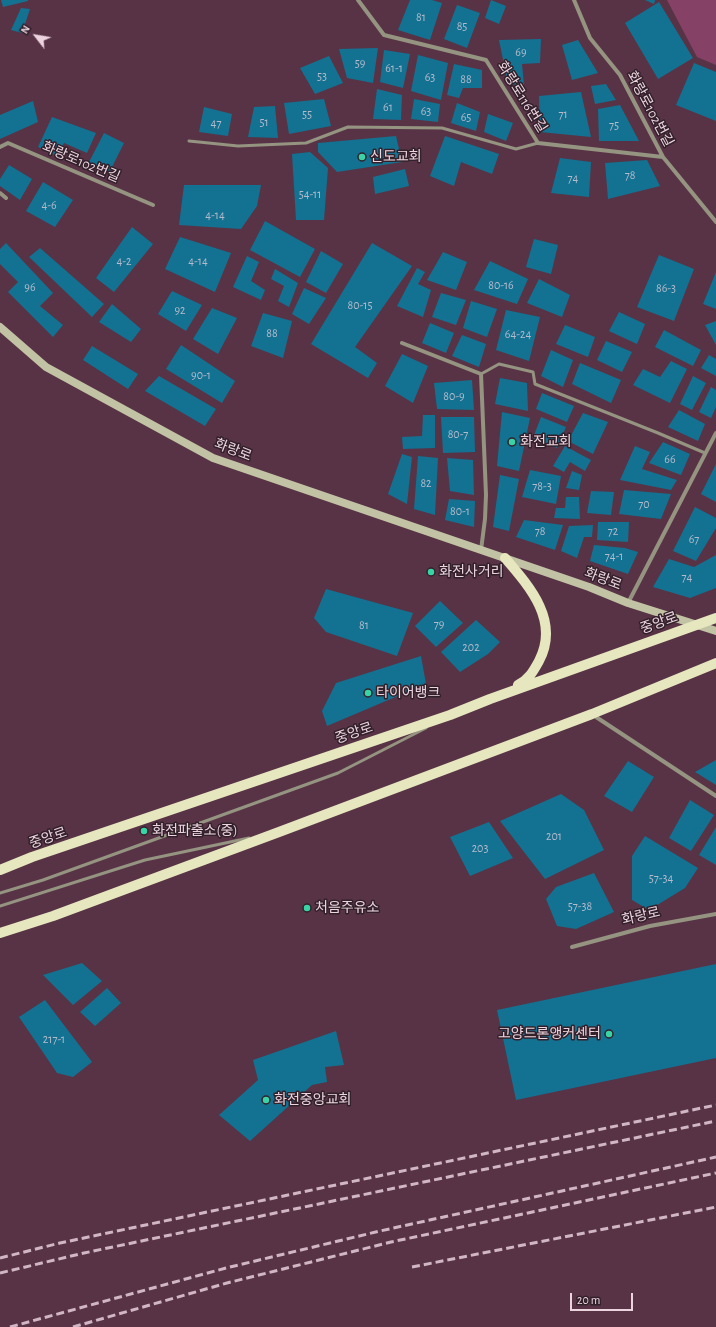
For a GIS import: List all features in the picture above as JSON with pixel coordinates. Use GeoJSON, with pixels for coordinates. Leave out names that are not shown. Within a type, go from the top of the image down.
{"type":"FeatureCollection","features":[{"type":"Feature","properties":{"kind":"main road","name":"화랑로"},"geometry":{"type":"LineString","coordinates":[[0,327],[46,367],[213,458],[716,631]]}},
{"type":"Feature","properties":{"kind":"main road"},"geometry":{"type":"LineString","coordinates":[[490,699],[526,680],[534,671],[547,640],[547,626],[533,594],[505,558]]}},
{"type":"Feature","properties":{"kind":"main road","name":"중앙로"},"geometry":{"type":"LineString","coordinates":[[0,870],[32,857],[450,715],[490,699],[716,618]]}},
{"type":"Feature","properties":{"kind":"main road"},"geometry":{"type":"LineString","coordinates":[[0,933],[53,916],[592,714],[716,663]]}},
{"type":"Feature","properties":{"kind":"street","name":"화랑로116번길"},"geometry":{"type":"LineString","coordinates":[[358,0],[384,35],[486,60],[538,143],[663,157]]}},
{"type":"Feature","properties":{"kind":"street","name":"화랑로102번길"},"geometry":{"type":"LineString","coordinates":[[574,0],[590,38],[620,75],[663,157],[716,222]]}},
{"type":"Feature","properties":{"kind":"street","name":"화랑로102번길"},"geometry":{"type":"LineString","coordinates":[[0,147],[8,143],[153,205]]}},
{"type":"Feature","properties":{"kind":"street"},"geometry":{"type":"LineString","coordinates":[[0,193],[6,198]]}},
{"type":"Feature","properties":{"kind":"street"},"geometry":{"type":"LineString","coordinates":[[402,343],[481,374],[486,495],[481,550]]}},
{"type":"Feature","properties":{"kind":"street"},"geometry":{"type":"LineString","coordinates":[[628,602],[716,433]]}},
{"type":"Feature","properties":{"kind":"street"},"geometry":{"type":"LineString","coordinates":[[592,714],[716,796]]}},
{"type":"Feature","properties":{"kind":"street","name":"화랑로"},"geometry":{"type":"LineString","coordinates":[[572,947],[650,926],[716,914]]}},
{"type":"Feature","properties":{"kind":"lane"},"geometry":{"type":"LineString","coordinates":[[189,141],[238,146],[306,143],[348,127],[442,128],[516,149],[538,143]]}},
{"type":"Feature","properties":{"kind":"lane"},"geometry":{"type":"LineString","coordinates":[[481,374],[499,364],[533,372],[535,384],[705,453]]}},
{"type":"Feature","properties":{"kind":"lane"},"geometry":{"type":"LineString","coordinates":[[0,894],[338,774],[450,715]]}},
{"type":"Feature","properties":{"kind":"lane"},"geometry":{"type":"LineString","coordinates":[[0,906],[145,860],[279,832]]}},
{"type":"Feature","properties":{"kind":"shaded area"},"geometry":{"type":"Polygon","coordinates":[[[667,0],[716,0],[716,65],[697,57],[667,0]]]}},
{"type":"Feature","properties":{"kind":"building"},"geometry":{"type":"Polygon","coordinates":[[[1,0],[28,0],[28,1],[3,7],[1,0]]]}},
{"type":"Feature","properties":{"kind":"building"},"geometry":{"type":"Polygon","coordinates":[[[410,0],[432,0],[442,3],[430,40],[398,30],[410,0]]]}},
{"type":"Feature","properties":{"kind":"building"},"geometry":{"type":"Polygon","coordinates":[[[491,0],[506,6],[499,24],[485,18],[491,0]]]}},
{"type":"Feature","properties":{"kind":"building"},"geometry":{"type":"Polygon","coordinates":[[[645,0],[655,0],[654,4],[645,0]]]}},
{"type":"Feature","properties":{"kind":"building"},"geometry":{"type":"Polygon","coordinates":[[[659,2],[693,58],[658,79],[625,23],[659,2]]]}},
{"type":"Feature","properties":{"kind":"building"},"geometry":{"type":"Polygon","coordinates":[[[457,5],[480,13],[467,48],[444,39],[457,5]]]}},
{"type":"Feature","properties":{"kind":"building"},"geometry":{"type":"Polygon","coordinates":[[[21,8],[30,9],[22,33],[11,30],[21,8]]]}},
{"type":"Feature","properties":{"kind":"building"},"geometry":{"type":"Polygon","coordinates":[[[541,39],[540,63],[522,64],[524,85],[508,84],[499,40],[541,39]]]}},
{"type":"Feature","properties":{"kind":"building"},"geometry":{"type":"Polygon","coordinates":[[[578,40],[598,73],[572,80],[562,45],[578,40]]]}},
{"type":"Feature","properties":{"kind":"building"},"geometry":{"type":"Polygon","coordinates":[[[378,48],[373,83],[347,78],[339,49],[378,48]]]}},
{"type":"Feature","properties":{"kind":"building"},"geometry":{"type":"Polygon","coordinates":[[[384,50],[410,54],[403,88],[380,82],[384,50]]]}},
{"type":"Feature","properties":{"kind":"building"},"geometry":{"type":"Polygon","coordinates":[[[418,55],[448,63],[441,100],[411,91],[418,55]]]}},
{"type":"Feature","properties":{"kind":"building"},"geometry":{"type":"Polygon","coordinates":[[[329,56],[343,83],[315,94],[300,68],[329,56]]]}},
{"type":"Feature","properties":{"kind":"building"},"geometry":{"type":"Polygon","coordinates":[[[694,63],[716,72],[716,121],[676,105],[694,63]]]}},
{"type":"Feature","properties":{"kind":"building"},"geometry":{"type":"Polygon","coordinates":[[[454,64],[482,70],[482,88],[463,88],[459,98],[447,95],[454,64]]]}},
{"type":"Feature","properties":{"kind":"building"},"geometry":{"type":"Polygon","coordinates":[[[606,84],[616,100],[595,104],[591,86],[606,84]]]}},
{"type":"Feature","properties":{"kind":"building"},"geometry":{"type":"Polygon","coordinates":[[[377,89],[402,95],[401,120],[373,119],[377,89]]]}},
{"type":"Feature","properties":{"kind":"building"},"geometry":{"type":"Polygon","coordinates":[[[581,92],[591,137],[540,132],[539,96],[581,92]]]}},
{"type":"Feature","properties":{"kind":"building"},"geometry":{"type":"Polygon","coordinates":[[[324,99],[331,126],[289,134],[284,103],[324,99]]]}},
{"type":"Feature","properties":{"kind":"building"},"geometry":{"type":"Polygon","coordinates":[[[414,99],[440,104],[438,122],[411,119],[414,99]]]}},
{"type":"Feature","properties":{"kind":"building"},"geometry":{"type":"Polygon","coordinates":[[[33,101],[38,122],[0,139],[0,115],[33,101]]]}},
{"type":"Feature","properties":{"kind":"building"},"geometry":{"type":"Polygon","coordinates":[[[457,103],[480,112],[476,131],[451,123],[457,103]]]}},
{"type":"Feature","properties":{"kind":"building"},"geometry":{"type":"Polygon","coordinates":[[[620,105],[639,141],[599,141],[598,109],[620,105]]]}},
{"type":"Feature","properties":{"kind":"building"},"geometry":{"type":"Polygon","coordinates":[[[275,106],[278,138],[248,137],[254,107],[275,106]]]}},
{"type":"Feature","properties":{"kind":"building"},"geometry":{"type":"Polygon","coordinates":[[[204,107],[232,114],[228,136],[199,132],[204,107]]]}},
{"type":"Feature","properties":{"kind":"building"},"geometry":{"type":"Polygon","coordinates":[[[488,114],[513,123],[506,141],[484,132],[488,114]]]}},
{"type":"Feature","properties":{"kind":"building"},"geometry":{"type":"Polygon","coordinates":[[[52,117],[96,133],[87,153],[64,143],[57,156],[38,147],[52,117]]]}},
{"type":"Feature","properties":{"kind":"building"},"geometry":{"type":"Polygon","coordinates":[[[104,133],[124,143],[109,173],[89,162],[104,133]]]}},
{"type":"Feature","properties":{"kind":"building","name":"신도교회"},"geometry":{"type":"Polygon","coordinates":[[[396,136],[402,162],[337,172],[318,152],[318,143],[396,136]]]}},
{"type":"Feature","properties":{"kind":"building"},"geometry":{"type":"Polygon","coordinates":[[[445,136],[499,154],[492,174],[461,162],[454,186],[430,176],[445,136]]]}},
{"type":"Feature","properties":{"kind":"building"},"geometry":{"type":"Polygon","coordinates":[[[310,152],[328,168],[324,220],[296,220],[292,154],[310,152]]]}},
{"type":"Feature","properties":{"kind":"building"},"geometry":{"type":"Polygon","coordinates":[[[560,158],[591,162],[589,197],[551,193],[560,158]]]}},
{"type":"Feature","properties":{"kind":"building"},"geometry":{"type":"Polygon","coordinates":[[[647,160],[660,186],[608,199],[605,163],[647,160]]]}},
{"type":"Feature","properties":{"kind":"building"},"geometry":{"type":"Polygon","coordinates":[[[9,165],[32,179],[20,200],[0,186],[0,179],[9,165]]]}},
{"type":"Feature","properties":{"kind":"building"},"geometry":{"type":"Polygon","coordinates":[[[405,169],[409,186],[375,194],[373,177],[405,169]]]}},
{"type":"Feature","properties":{"kind":"building"},"geometry":{"type":"Polygon","coordinates":[[[43,182],[73,200],[55,227],[26,211],[43,182]]]}},
{"type":"Feature","properties":{"kind":"building"},"geometry":{"type":"Polygon","coordinates":[[[184,185],[261,185],[257,206],[241,229],[179,225],[184,185]]]}},
{"type":"Feature","properties":{"kind":"building"},"geometry":{"type":"Polygon","coordinates":[[[265,221],[315,249],[300,277],[250,250],[265,221]]]}},
{"type":"Feature","properties":{"kind":"building"},"geometry":{"type":"Polygon","coordinates":[[[132,227],[153,244],[114,292],[96,278],[132,227]]]}},
{"type":"Feature","properties":{"kind":"building"},"geometry":{"type":"Polygon","coordinates":[[[180,237],[231,253],[215,292],[165,269],[180,237]]]}},
{"type":"Feature","properties":{"kind":"building"},"geometry":{"type":"Polygon","coordinates":[[[534,239],[558,245],[551,274],[526,267],[534,239]]]}},
{"type":"Feature","properties":{"kind":"building"},"geometry":{"type":"Polygon","coordinates":[[[6,243],[53,293],[40,306],[63,325],[53,337],[8,292],[18,282],[0,264],[0,249],[6,243]]]}},
{"type":"Feature","properties":{"kind":"building"},"geometry":{"type":"Polygon","coordinates":[[[372,243],[412,266],[355,347],[377,363],[368,378],[311,344],[372,243]]]}},
{"type":"Feature","properties":{"kind":"building"},"geometry":{"type":"Polygon","coordinates":[[[40,248],[104,304],[92,317],[29,257],[40,248]]]}},
{"type":"Feature","properties":{"kind":"building"},"geometry":{"type":"Polygon","coordinates":[[[321,251],[343,264],[326,293],[306,282],[321,251]]]}},
{"type":"Feature","properties":{"kind":"building"},"geometry":{"type":"Polygon","coordinates":[[[443,252],[467,262],[456,290],[427,280],[443,252]]]}},
{"type":"Feature","properties":{"kind":"building"},"geometry":{"type":"Polygon","coordinates":[[[659,255],[694,269],[674,321],[637,307],[659,255]]]}},
{"type":"Feature","properties":{"kind":"building"},"geometry":{"type":"Polygon","coordinates":[[[247,256],[259,262],[251,281],[265,290],[261,300],[233,287],[247,256]]]}},
{"type":"Feature","properties":{"kind":"building"},"geometry":{"type":"Polygon","coordinates":[[[490,261],[528,279],[517,304],[474,290],[490,261]]]}},
{"type":"Feature","properties":{"kind":"building"},"geometry":{"type":"Polygon","coordinates":[[[417,268],[425,272],[418,284],[431,290],[423,317],[397,306],[417,268]]]}},
{"type":"Feature","properties":{"kind":"building"},"geometry":{"type":"Polygon","coordinates":[[[275,269],[298,283],[289,307],[278,301],[284,286],[271,279],[275,269]]]}},
{"type":"Feature","properties":{"kind":"building"},"geometry":{"type":"Polygon","coordinates":[[[716,272],[716,309],[703,304],[716,272]]]}},
{"type":"Feature","properties":{"kind":"building"},"geometry":{"type":"Polygon","coordinates":[[[539,279],[570,295],[562,317],[527,303],[539,279]]]}},
{"type":"Feature","properties":{"kind":"building"},"geometry":{"type":"Polygon","coordinates":[[[304,288],[326,298],[309,324],[292,314],[304,288]]]}},
{"type":"Feature","properties":{"kind":"building"},"geometry":{"type":"Polygon","coordinates":[[[172,291],[202,305],[186,331],[158,314],[172,291]]]}},
{"type":"Feature","properties":{"kind":"building"},"geometry":{"type":"Polygon","coordinates":[[[441,293],[466,300],[456,325],[432,317],[441,293]]]}},
{"type":"Feature","properties":{"kind":"building"},"geometry":{"type":"Polygon","coordinates":[[[471,301],[497,309],[487,337],[463,328],[471,301]]]}},
{"type":"Feature","properties":{"kind":"building"},"geometry":{"type":"Polygon","coordinates":[[[112,304],[141,329],[131,342],[99,322],[112,304]]]}},
{"type":"Feature","properties":{"kind":"building"},"geometry":{"type":"Polygon","coordinates":[[[212,308],[237,318],[218,354],[193,339],[212,308]]]}},
{"type":"Feature","properties":{"kind":"building"},"geometry":{"type":"Polygon","coordinates":[[[506,310],[540,317],[529,361],[496,350],[506,310]]]}},
{"type":"Feature","properties":{"kind":"building"},"geometry":{"type":"Polygon","coordinates":[[[619,312],[645,324],[637,344],[609,331],[619,312]]]}},
{"type":"Feature","properties":{"kind":"building"},"geometry":{"type":"Polygon","coordinates":[[[263,313],[292,321],[283,358],[251,346],[263,313]]]}},
{"type":"Feature","properties":{"kind":"building"},"geometry":{"type":"Polygon","coordinates":[[[716,321],[716,345],[705,325],[716,321]]]}},
{"type":"Feature","properties":{"kind":"building"},"geometry":{"type":"Polygon","coordinates":[[[430,323],[454,333],[446,353],[422,343],[430,323]]]}},
{"type":"Feature","properties":{"kind":"building"},"geometry":{"type":"Polygon","coordinates":[[[565,325],[595,337],[588,357],[556,344],[565,325]]]}},
{"type":"Feature","properties":{"kind":"building"},"geometry":{"type":"Polygon","coordinates":[[[664,330],[701,350],[693,366],[655,347],[664,330]]]}},
{"type":"Feature","properties":{"kind":"building"},"geometry":{"type":"Polygon","coordinates":[[[462,335],[486,344],[479,367],[452,356],[462,335]]]}},
{"type":"Feature","properties":{"kind":"building"},"geometry":{"type":"Polygon","coordinates":[[[606,341],[632,352],[622,372],[597,360],[606,341]]]}},
{"type":"Feature","properties":{"kind":"building"},"geometry":{"type":"Polygon","coordinates":[[[181,345],[235,381],[222,403],[166,369],[181,345]]]}},
{"type":"Feature","properties":{"kind":"building"},"geometry":{"type":"Polygon","coordinates":[[[92,346],[138,374],[128,389],[83,360],[92,346]]]}},
{"type":"Feature","properties":{"kind":"building"},"geometry":{"type":"Polygon","coordinates":[[[551,350],[573,360],[563,387],[541,376],[551,350]]]}},
{"type":"Feature","properties":{"kind":"building"},"geometry":{"type":"Polygon","coordinates":[[[402,354],[428,366],[413,403],[385,386],[402,354]]]}},
{"type":"Feature","properties":{"kind":"building"},"geometry":{"type":"Polygon","coordinates":[[[709,355],[716,359],[716,376],[701,368],[709,355]]]}},
{"type":"Feature","properties":{"kind":"building"},"geometry":{"type":"Polygon","coordinates":[[[671,361],[687,369],[670,403],[633,385],[643,369],[660,377],[671,361]]]}},
{"type":"Feature","properties":{"kind":"building"},"geometry":{"type":"Polygon","coordinates":[[[580,363],[621,380],[611,403],[572,384],[580,363]]]}},
{"type":"Feature","properties":{"kind":"building"},"geometry":{"type":"Polygon","coordinates":[[[159,376],[216,409],[205,426],[145,391],[159,376]]]}},
{"type":"Feature","properties":{"kind":"building"},"geometry":{"type":"Polygon","coordinates":[[[693,376],[706,383],[692,410],[680,404],[693,376]]]}},
{"type":"Feature","properties":{"kind":"building"},"geometry":{"type":"Polygon","coordinates":[[[500,378],[527,383],[528,411],[495,404],[500,378]]]}},
{"type":"Feature","properties":{"kind":"building"},"geometry":{"type":"Polygon","coordinates":[[[472,380],[474,410],[437,409],[434,383],[472,380]]]}},
{"type":"Feature","properties":{"kind":"building"},"geometry":{"type":"Polygon","coordinates":[[[711,387],[716,390],[716,407],[711,418],[699,412],[711,387]]]}},
{"type":"Feature","properties":{"kind":"building"},"geometry":{"type":"Polygon","coordinates":[[[542,393],[574,406],[567,422],[536,409],[542,393]]]}},
{"type":"Feature","properties":{"kind":"building"},"geometry":{"type":"Polygon","coordinates":[[[679,410],[705,424],[698,441],[668,427],[679,410]]]}},
{"type":"Feature","properties":{"kind":"building","name":"화전교회"},"geometry":{"type":"Polygon","coordinates":[[[502,412],[530,418],[519,471],[497,466],[502,412]]]}},
{"type":"Feature","properties":{"kind":"building"},"geometry":{"type":"Polygon","coordinates":[[[583,413],[608,422],[593,454],[568,441],[583,413]]]}},
{"type":"Feature","properties":{"kind":"building"},"geometry":{"type":"Polygon","coordinates":[[[423,415],[435,415],[435,448],[403,449],[402,437],[422,436],[423,415]]]}},
{"type":"Feature","properties":{"kind":"building"},"geometry":{"type":"Polygon","coordinates":[[[441,417],[474,417],[475,452],[443,453],[441,417]]]}},
{"type":"Feature","properties":{"kind":"building"},"geometry":{"type":"Polygon","coordinates":[[[541,417],[566,427],[557,448],[533,438],[541,417]]]}},
{"type":"Feature","properties":{"kind":"building"},"geometry":{"type":"Polygon","coordinates":[[[663,442],[690,454],[681,475],[649,463],[663,442]]]}},
{"type":"Feature","properties":{"kind":"building"},"geometry":{"type":"Polygon","coordinates":[[[565,446],[591,460],[585,471],[570,462],[564,472],[553,466],[565,446]]]}},
{"type":"Feature","properties":{"kind":"building"},"geometry":{"type":"Polygon","coordinates":[[[635,446],[650,452],[642,469],[677,480],[671,490],[620,480],[635,446]]]}},
{"type":"Feature","properties":{"kind":"building"},"geometry":{"type":"Polygon","coordinates":[[[402,454],[412,457],[407,504],[388,494],[402,454]]]}},
{"type":"Feature","properties":{"kind":"building"},"geometry":{"type":"Polygon","coordinates":[[[418,456],[438,458],[435,515],[414,509],[418,456]]]}},
{"type":"Feature","properties":{"kind":"building"},"geometry":{"type":"Polygon","coordinates":[[[447,458],[473,460],[474,495],[450,491],[447,458]]]}},
{"type":"Feature","properties":{"kind":"building"},"geometry":{"type":"Polygon","coordinates":[[[716,464],[716,502],[701,494],[716,464]]]}},
{"type":"Feature","properties":{"kind":"building"},"geometry":{"type":"Polygon","coordinates":[[[530,470],[561,476],[556,504],[522,497],[530,470]]]}},
{"type":"Feature","properties":{"kind":"building"},"geometry":{"type":"Polygon","coordinates":[[[572,471],[582,475],[579,490],[566,488],[572,471]]]}},
{"type":"Feature","properties":{"kind":"building"},"geometry":{"type":"Polygon","coordinates":[[[500,475],[519,479],[509,531],[493,527],[500,475]]]}},
{"type":"Feature","properties":{"kind":"building"},"geometry":{"type":"Polygon","coordinates":[[[624,490],[671,494],[661,519],[619,514],[624,490]]]}},
{"type":"Feature","properties":{"kind":"building"},"geometry":{"type":"Polygon","coordinates":[[[591,491],[614,492],[611,515],[587,513],[591,491]]]}},
{"type":"Feature","properties":{"kind":"building"},"geometry":{"type":"Polygon","coordinates":[[[566,497],[579,497],[580,519],[554,518],[556,508],[565,508],[566,497]]]}},
{"type":"Feature","properties":{"kind":"building"},"geometry":{"type":"Polygon","coordinates":[[[449,499],[475,501],[474,527],[445,520],[449,499]]]}},
{"type":"Feature","properties":{"kind":"building"},"geometry":{"type":"Polygon","coordinates":[[[695,507],[716,518],[716,528],[696,561],[673,551],[695,507]]]}},
{"type":"Feature","properties":{"kind":"building"},"geometry":{"type":"Polygon","coordinates":[[[524,520],[563,525],[555,550],[516,537],[524,520]]]}},
{"type":"Feature","properties":{"kind":"building"},"geometry":{"type":"Polygon","coordinates":[[[598,522],[629,522],[628,542],[597,540],[598,522]]]}},
{"type":"Feature","properties":{"kind":"building"},"geometry":{"type":"Polygon","coordinates":[[[593,525],[592,537],[584,537],[577,558],[561,551],[569,526],[593,525]]]}},
{"type":"Feature","properties":{"kind":"building"},"geometry":{"type":"Polygon","coordinates":[[[594,545],[625,548],[638,552],[628,574],[590,561],[594,545]]]}},
{"type":"Feature","properties":{"kind":"building"},"geometry":{"type":"Polygon","coordinates":[[[716,555],[716,588],[690,598],[653,587],[669,559],[694,567],[716,555]]]}},
{"type":"Feature","properties":{"kind":"building"},"geometry":{"type":"Polygon","coordinates":[[[326,589],[413,613],[397,656],[326,632],[314,618],[326,589]]]}},
{"type":"Feature","properties":{"kind":"building"},"geometry":{"type":"Polygon","coordinates":[[[440,601],[463,623],[436,647],[415,626],[440,601]]]}},
{"type":"Feature","properties":{"kind":"building"},"geometry":{"type":"Polygon","coordinates":[[[476,620],[500,642],[488,654],[460,672],[441,652],[476,620]]]}},
{"type":"Feature","properties":{"kind":"building"},"geometry":{"type":"Polygon","coordinates":[[[421,656],[426,684],[327,726],[322,711],[336,683],[421,656]]]}},
{"type":"Feature","properties":{"kind":"building"},"geometry":{"type":"Polygon","coordinates":[[[716,760],[716,785],[695,772],[716,760]]]}},
{"type":"Feature","properties":{"kind":"building"},"geometry":{"type":"Polygon","coordinates":[[[628,761],[654,777],[632,812],[604,796],[628,761]]]}},
{"type":"Feature","properties":{"kind":"building"},"geometry":{"type":"Polygon","coordinates":[[[561,794],[584,810],[604,850],[545,879],[500,821],[561,794]]]}},
{"type":"Feature","properties":{"kind":"building"},"geometry":{"type":"Polygon","coordinates":[[[690,800],[714,815],[691,851],[669,838],[690,800]]]}},
{"type":"Feature","properties":{"kind":"building"},"geometry":{"type":"Polygon","coordinates":[[[489,822],[513,858],[470,876],[450,837],[489,822]]]}},
{"type":"Feature","properties":{"kind":"building"},"geometry":{"type":"Polygon","coordinates":[[[716,827],[716,865],[699,855],[716,827]]]}},
{"type":"Feature","properties":{"kind":"building"},"geometry":{"type":"Polygon","coordinates":[[[645,836],[698,868],[685,888],[649,910],[632,900],[632,856],[645,836]]]}},
{"type":"Feature","properties":{"kind":"building"},"geometry":{"type":"Polygon","coordinates":[[[594,873],[614,912],[576,929],[557,926],[546,899],[556,887],[594,873]]]}},
{"type":"Feature","properties":{"kind":"building"},"geometry":{"type":"Polygon","coordinates":[[[82,963],[102,981],[73,1005],[43,975],[82,963]]]}},
{"type":"Feature","properties":{"kind":"building","name":"고양드론앵커센터"},"geometry":{"type":"Polygon","coordinates":[[[716,964],[716,1058],[516,1100],[497,1010],[716,964]]]}},
{"type":"Feature","properties":{"kind":"building"},"geometry":{"type":"Polygon","coordinates":[[[107,988],[121,1003],[95,1026],[80,1012],[107,988]]]}},
{"type":"Feature","properties":{"kind":"building"},"geometry":{"type":"Polygon","coordinates":[[[45,1000],[92,1062],[73,1077],[57,1073],[19,1017],[45,1000]]]}},
{"type":"Feature","properties":{"kind":"building","name":"화전중앙교회"},"geometry":{"type":"Polygon","coordinates":[[[336,1031],[344,1065],[325,1067],[327,1082],[312,1085],[250,1141],[219,1115],[258,1080],[253,1060],[336,1031]]]}},
{"type":"Feature","properties":{"kind":"railway"},"geometry":{"type":"LineString","coordinates":[[0,1258],[60,1243],[716,1105]]}},
{"type":"Feature","properties":{"kind":"railway"},"geometry":{"type":"LineString","coordinates":[[0,1273],[84,1253],[716,1121]]}},
{"type":"Feature","properties":{"kind":"railway"},"geometry":{"type":"LineString","coordinates":[[10,1327],[226,1268],[380,1231],[716,1157]]}},
{"type":"Feature","properties":{"kind":"railway"},"geometry":{"type":"LineString","coordinates":[[73,1327],[227,1283],[391,1242],[716,1173]]}},
{"type":"Feature","properties":{"kind":"railway"},"geometry":{"type":"LineString","coordinates":[[412,1267],[716,1207]]}},
{"type":"Feature","properties":{"kind":"place","name":"신도교회"},"geometry":{"type":"Point","coordinates":[362,157]}},
{"type":"Feature","properties":{"kind":"place","name":"화전교회"},"geometry":{"type":"Point","coordinates":[512,442]}},
{"type":"Feature","properties":{"kind":"place","name":"화전사거리"},"geometry":{"type":"Point","coordinates":[431,572]}},
{"type":"Feature","properties":{"kind":"place","name":"타이어뱅크"},"geometry":{"type":"Point","coordinates":[368,693]}},
{"type":"Feature","properties":{"kind":"place","name":"화전파출소(중)"},"geometry":{"type":"Point","coordinates":[144,831]}},
{"type":"Feature","properties":{"kind":"place","name":"처음주유소"},"geometry":{"type":"Point","coordinates":[307,908]}},
{"type":"Feature","properties":{"kind":"place","name":"고양드론앵커센터"},"geometry":{"type":"Point","coordinates":[609,1034]}},
{"type":"Feature","properties":{"kind":"place","name":"화전중앙교회"},"geometry":{"type":"Point","coordinates":[266,1100]}}]}
